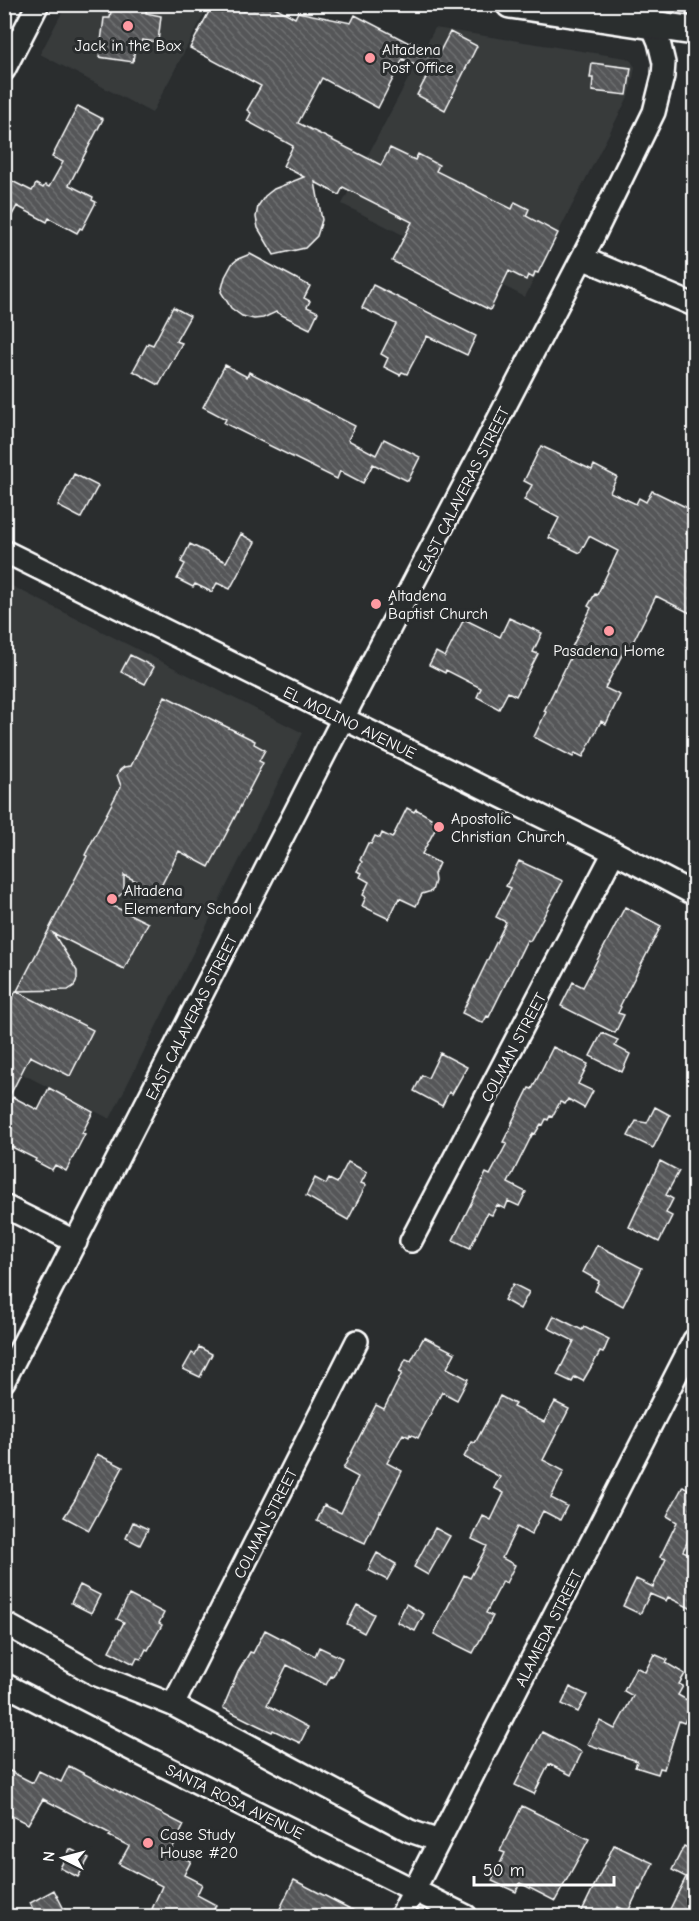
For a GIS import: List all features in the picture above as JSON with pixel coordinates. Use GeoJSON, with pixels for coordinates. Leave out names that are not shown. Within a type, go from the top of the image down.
{"type":"FeatureCollection","features":[{"type":"Feature","properties":{"kind":"main road"},"geometry":{"type":"LineString","coordinates":[[510,4],[647,15],[694,31]]}},
{"type":"Feature","properties":{"kind":"street"},"geometry":{"type":"LineString","coordinates":[[4,70],[38,4]]}},
{"type":"Feature","properties":{"kind":"street","name":"EAST CALAVERAS STREET"},"geometry":{"type":"LineString","coordinates":[[4,1381],[582,258],[654,112],[664,63],[647,15]]}},
{"type":"Feature","properties":{"kind":"street"},"geometry":{"type":"LineString","coordinates":[[582,258],[694,305]]}},
{"type":"Feature","properties":{"kind":"street","name":"EL MOLINO AVENUE"},"geometry":{"type":"LineString","coordinates":[[4,550],[614,852],[694,894]]}},
{"type":"Feature","properties":{"kind":"street","name":"COLMAN STREET"},"geometry":{"type":"LineString","coordinates":[[411,1241],[614,852]]}},
{"type":"Feature","properties":{"kind":"street"},"geometry":{"type":"LineString","coordinates":[[4,1206],[76,1242]]}},
{"type":"Feature","properties":{"kind":"street","name":"ALAMEDA STREET"},"geometry":{"type":"LineString","coordinates":[[401,1917],[694,1340]]}},
{"type":"Feature","properties":{"kind":"street","name":"COLMAN STREET"},"geometry":{"type":"LineString","coordinates":[[173,1705],[357,1341]]}},
{"type":"Feature","properties":{"kind":"street"},"geometry":{"type":"LineString","coordinates":[[4,1623],[97,1675],[173,1705],[410,1832],[439,1841]]}},
{"type":"Feature","properties":{"kind":"street","name":"SANTA ROSA AVENUE"},"geometry":{"type":"LineString","coordinates":[[4,1684],[466,1917]]}},
{"type":"Feature","properties":{"kind":"shaded area"},"geometry":{"type":"Polygon","coordinates":[[[66,5],[209,5],[152,113],[40,54],[66,5]]]}},
{"type":"Feature","properties":{"kind":"shaded area"},"geometry":{"type":"Polygon","coordinates":[[[435,28],[626,58],[635,67],[630,93],[525,297],[342,204],[435,28]]]}},
{"type":"Feature","properties":{"kind":"shaded area","name":"Altadena Elementary School"},"geometry":{"type":"Polygon","coordinates":[[[4,582],[303,733],[110,1119],[5,1065],[4,582]]]}},
{"type":"Feature","properties":{"kind":"building"},"geometry":{"type":"Polygon","coordinates":[[[112,4],[147,4],[146,13],[161,16],[158,42],[142,40],[140,48],[135,47],[133,62],[99,57],[104,18],[110,18],[112,4]]]}},
{"type":"Feature","properties":{"kind":"building"},"geometry":{"type":"Polygon","coordinates":[[[213,4],[232,4],[244,11],[247,4],[269,4],[295,18],[298,12],[351,23],[355,15],[409,43],[414,41],[439,53],[450,32],[477,46],[445,110],[417,95],[429,72],[403,59],[378,108],[322,78],[298,123],[381,165],[390,148],[415,160],[418,154],[439,165],[436,171],[512,209],[515,202],[529,209],[526,216],[558,233],[538,273],[535,272],[533,278],[528,275],[526,280],[509,271],[490,310],[392,261],[412,222],[343,187],[339,195],[315,182],[322,220],[317,236],[305,248],[274,255],[258,228],[256,217],[258,206],[274,189],[304,177],[283,166],[293,146],[247,121],[251,113],[247,110],[261,86],[190,48],[213,4]]]}},
{"type":"Feature","properties":{"kind":"building"},"geometry":{"type":"Polygon","coordinates":[[[592,63],[631,68],[627,95],[592,91],[593,78],[590,78],[592,63]]]}},
{"type":"Feature","properties":{"kind":"building"},"geometry":{"type":"Polygon","coordinates":[[[78,106],[103,119],[69,185],[93,197],[92,200],[96,202],[82,229],[80,228],[77,233],[49,218],[47,222],[17,206],[4,230],[4,179],[32,191],[36,184],[43,188],[45,185],[49,187],[63,162],[52,157],[78,106]]]}},
{"type":"Feature","properties":{"kind":"building"},"geometry":{"type":"Polygon","coordinates":[[[250,254],[310,286],[304,298],[310,301],[307,307],[318,312],[310,329],[276,312],[254,319],[242,316],[231,308],[221,292],[225,277],[232,264],[250,254]]]}},
{"type":"Feature","properties":{"kind":"building"},"geometry":{"type":"Polygon","coordinates":[[[373,285],[476,336],[467,355],[427,336],[407,374],[402,372],[400,375],[384,367],[388,358],[381,354],[396,324],[362,308],[373,285]]]}},
{"type":"Feature","properties":{"kind":"building"},"geometry":{"type":"Polygon","coordinates":[[[173,307],[190,316],[176,341],[182,343],[159,385],[133,371],[148,343],[153,345],[173,307]]]}},
{"type":"Feature","properties":{"kind":"building"},"geometry":{"type":"Polygon","coordinates":[[[225,365],[247,377],[249,372],[355,426],[348,440],[376,455],[384,439],[420,457],[408,481],[373,464],[363,483],[340,471],[337,479],[224,423],[226,419],[203,407],[225,365]]]}},
{"type":"Feature","properties":{"kind":"building","name":"Pasadena Home"},"geometry":{"type":"Polygon","coordinates":[[[541,446],[592,470],[594,465],[617,477],[610,492],[636,504],[639,498],[646,502],[652,491],[694,511],[694,517],[686,534],[694,538],[694,615],[656,596],[628,652],[624,651],[605,688],[620,695],[606,724],[601,721],[583,757],[575,753],[573,757],[534,737],[575,648],[572,647],[591,608],[588,606],[595,594],[597,595],[618,551],[589,536],[580,553],[549,538],[559,518],[524,500],[532,485],[524,481],[541,446]]]}},
{"type":"Feature","properties":{"kind":"building"},"geometry":{"type":"Polygon","coordinates":[[[74,474],[98,486],[81,518],[58,506],[74,474]]]}},
{"type":"Feature","properties":{"kind":"building"},"geometry":{"type":"Polygon","coordinates":[[[241,534],[255,542],[230,589],[217,583],[212,592],[195,584],[193,587],[177,579],[185,564],[181,562],[190,544],[226,562],[241,534]]]}},
{"type":"Feature","properties":{"kind":"building"},"geometry":{"type":"Polygon","coordinates":[[[509,618],[542,633],[533,652],[538,654],[516,696],[508,692],[499,709],[477,697],[481,688],[446,670],[445,673],[429,665],[436,652],[445,657],[464,619],[500,637],[509,618]]]}},
{"type":"Feature","properties":{"kind":"building"},"geometry":{"type":"Polygon","coordinates":[[[130,655],[154,667],[145,684],[121,672],[130,655]]]}},
{"type":"Feature","properties":{"kind":"building"},"geometry":{"type":"Polygon","coordinates":[[[165,696],[255,741],[254,744],[265,750],[259,761],[263,763],[209,867],[179,851],[158,892],[124,875],[124,892],[109,904],[148,923],[124,969],[53,933],[77,971],[74,986],[68,990],[17,991],[121,786],[117,775],[124,767],[131,766],[165,696]]]}},
{"type":"Feature","properties":{"kind":"building"},"geometry":{"type":"Polygon","coordinates":[[[407,808],[414,812],[416,809],[438,824],[422,854],[439,863],[434,874],[435,881],[432,891],[422,894],[416,906],[399,898],[389,919],[362,906],[366,897],[363,895],[369,882],[360,877],[362,873],[357,871],[368,843],[371,844],[375,836],[380,838],[382,833],[392,838],[407,808]]]}},
{"type":"Feature","properties":{"kind":"building"},"geometry":{"type":"Polygon","coordinates":[[[519,861],[563,881],[530,941],[527,940],[489,1017],[487,1016],[483,1023],[462,1013],[506,922],[496,917],[511,888],[506,886],[519,861]]]}},
{"type":"Feature","properties":{"kind":"building"},"geometry":{"type":"Polygon","coordinates":[[[625,907],[661,926],[620,1006],[618,1013],[624,1015],[615,1033],[561,1006],[573,982],[583,987],[625,907]]]}},
{"type":"Feature","properties":{"kind":"building"},"geometry":{"type":"Polygon","coordinates":[[[16,991],[93,1030],[70,1076],[30,1056],[4,1107],[4,1041],[11,1028],[4,1025],[4,1015],[16,991]]]}},
{"type":"Feature","properties":{"kind":"building"},"geometry":{"type":"Polygon","coordinates":[[[602,1033],[618,1040],[615,1046],[630,1054],[622,1072],[590,1056],[602,1033]]]}},
{"type":"Feature","properties":{"kind":"building"},"geometry":{"type":"Polygon","coordinates":[[[553,1047],[588,1064],[578,1084],[593,1091],[584,1108],[568,1099],[565,1104],[560,1102],[552,1117],[546,1119],[535,1134],[533,1133],[508,1183],[526,1192],[519,1206],[508,1201],[505,1209],[497,1205],[492,1215],[487,1213],[470,1248],[453,1240],[486,1173],[490,1175],[507,1143],[503,1142],[512,1122],[553,1047]]]}},
{"type":"Feature","properties":{"kind":"building"},"geometry":{"type":"Polygon","coordinates":[[[440,1053],[467,1067],[452,1094],[449,1092],[442,1106],[414,1091],[422,1075],[428,1078],[440,1053]]]}},
{"type":"Feature","properties":{"kind":"building"},"geometry":{"type":"Polygon","coordinates":[[[49,1088],[93,1112],[82,1133],[85,1134],[66,1171],[55,1165],[52,1170],[4,1143],[4,1114],[13,1097],[38,1110],[49,1088]]]}},
{"type":"Feature","properties":{"kind":"building"},"geometry":{"type":"Polygon","coordinates":[[[655,1107],[670,1115],[653,1148],[628,1136],[636,1121],[647,1123],[655,1107]]]}},
{"type":"Feature","properties":{"kind":"building"},"geometry":{"type":"Polygon","coordinates":[[[660,1161],[679,1171],[666,1195],[673,1199],[666,1213],[672,1216],[659,1242],[629,1227],[660,1161]]]}},
{"type":"Feature","properties":{"kind":"building"},"geometry":{"type":"Polygon","coordinates":[[[348,1162],[367,1172],[361,1183],[366,1185],[348,1220],[306,1196],[315,1178],[326,1184],[329,1179],[337,1183],[348,1162]]]}},
{"type":"Feature","properties":{"kind":"building"},"geometry":{"type":"Polygon","coordinates":[[[597,1245],[642,1268],[623,1306],[595,1291],[599,1281],[583,1272],[597,1245]]]}},
{"type":"Feature","properties":{"kind":"building"},"geometry":{"type":"Polygon","coordinates":[[[513,1284],[529,1292],[520,1309],[504,1300],[513,1284]]]}},
{"type":"Feature","properties":{"kind":"building"},"geometry":{"type":"Polygon","coordinates":[[[554,1316],[582,1330],[584,1327],[609,1339],[603,1353],[600,1352],[583,1381],[575,1377],[572,1382],[557,1375],[574,1341],[548,1328],[554,1316]]]}},
{"type":"Feature","properties":{"kind":"building"},"geometry":{"type":"Polygon","coordinates":[[[424,1337],[455,1353],[447,1368],[468,1379],[457,1400],[442,1392],[418,1438],[410,1434],[409,1437],[403,1434],[387,1463],[402,1471],[365,1543],[317,1521],[324,1505],[341,1513],[358,1477],[343,1469],[376,1405],[384,1409],[402,1373],[399,1372],[406,1359],[411,1361],[424,1337]]]}},
{"type":"Feature","properties":{"kind":"building"},"geometry":{"type":"Polygon","coordinates":[[[199,1347],[212,1354],[200,1377],[183,1369],[192,1353],[195,1355],[199,1347]]]}},
{"type":"Feature","properties":{"kind":"building"},"geometry":{"type":"Polygon","coordinates":[[[500,1396],[515,1404],[513,1407],[544,1422],[555,1402],[569,1409],[543,1460],[564,1471],[551,1498],[567,1506],[560,1520],[543,1511],[531,1535],[517,1527],[502,1558],[515,1565],[506,1583],[503,1581],[486,1613],[493,1616],[473,1653],[434,1634],[464,1575],[470,1578],[487,1546],[472,1539],[483,1516],[491,1520],[504,1493],[494,1488],[500,1477],[464,1457],[472,1442],[475,1443],[500,1396]]]}},
{"type":"Feature","properties":{"kind":"building"},"geometry":{"type":"Polygon","coordinates":[[[97,1454],[123,1467],[89,1530],[64,1517],[75,1500],[97,1454]]]}},
{"type":"Feature","properties":{"kind":"building"},"geometry":{"type":"Polygon","coordinates":[[[683,1486],[694,1493],[694,1528],[683,1551],[694,1556],[694,1610],[668,1597],[666,1601],[650,1594],[640,1614],[623,1606],[636,1579],[653,1587],[666,1559],[660,1557],[677,1522],[667,1516],[683,1486]]]}},
{"type":"Feature","properties":{"kind":"building"},"geometry":{"type":"Polygon","coordinates":[[[133,1522],[148,1529],[140,1545],[126,1538],[133,1522]]]}},
{"type":"Feature","properties":{"kind":"building"},"geometry":{"type":"Polygon","coordinates":[[[435,1528],[450,1536],[428,1575],[414,1567],[435,1528]]]}},
{"type":"Feature","properties":{"kind":"building"},"geometry":{"type":"Polygon","coordinates":[[[377,1553],[396,1564],[387,1580],[368,1570],[377,1553]]]}},
{"type":"Feature","properties":{"kind":"building"},"geometry":{"type":"Polygon","coordinates":[[[80,1585],[100,1595],[91,1613],[71,1603],[80,1585]]]}},
{"type":"Feature","properties":{"kind":"building"},"geometry":{"type":"Polygon","coordinates":[[[129,1595],[164,1613],[159,1623],[162,1625],[148,1650],[146,1649],[141,1659],[137,1658],[134,1664],[109,1651],[124,1622],[117,1619],[129,1595]]]}},
{"type":"Feature","properties":{"kind":"building"},"geometry":{"type":"Polygon","coordinates":[[[406,1604],[424,1614],[415,1631],[397,1622],[406,1604]]]}},
{"type":"Feature","properties":{"kind":"building"},"geometry":{"type":"Polygon","coordinates":[[[357,1605],[374,1614],[364,1633],[347,1624],[357,1605]]]}},
{"type":"Feature","properties":{"kind":"building"},"geometry":{"type":"Polygon","coordinates":[[[265,1630],[315,1656],[319,1647],[342,1658],[333,1677],[331,1676],[326,1685],[287,1665],[267,1705],[308,1727],[300,1743],[223,1708],[238,1672],[250,1652],[253,1653],[265,1630]]]}},
{"type":"Feature","properties":{"kind":"building"},"geometry":{"type":"Polygon","coordinates":[[[654,1654],[668,1660],[666,1663],[685,1674],[679,1684],[683,1686],[678,1695],[694,1704],[684,1723],[679,1721],[664,1769],[660,1768],[658,1774],[635,1767],[637,1761],[587,1744],[600,1721],[615,1729],[633,1696],[624,1691],[636,1667],[645,1672],[654,1654]]]}},
{"type":"Feature","properties":{"kind":"building"},"geometry":{"type":"Polygon","coordinates":[[[570,1687],[587,1695],[578,1712],[562,1704],[570,1687]]]}},
{"type":"Feature","properties":{"kind":"building"},"geometry":{"type":"Polygon","coordinates":[[[542,1732],[582,1752],[571,1775],[549,1764],[534,1794],[515,1785],[542,1732]]]}},
{"type":"Feature","properties":{"kind":"building"},"geometry":{"type":"Polygon","coordinates":[[[69,1766],[184,1825],[171,1851],[191,1861],[184,1875],[202,1884],[197,1895],[216,1905],[210,1917],[167,1917],[152,1909],[162,1886],[119,1864],[129,1846],[109,1836],[111,1834],[43,1799],[28,1824],[4,1812],[4,1768],[33,1783],[39,1771],[61,1782],[69,1766]]]}},
{"type":"Feature","properties":{"kind":"building"},"geometry":{"type":"Polygon","coordinates":[[[522,1806],[589,1839],[555,1901],[520,1883],[516,1892],[492,1881],[505,1853],[500,1851],[522,1806]]]}},
{"type":"Feature","properties":{"kind":"building"},"geometry":{"type":"Polygon","coordinates":[[[614,1845],[653,1863],[640,1890],[628,1912],[617,1907],[614,1913],[606,1910],[603,1917],[579,1917],[614,1845]]]}},
{"type":"Feature","properties":{"kind":"building"},"geometry":{"type":"Polygon","coordinates":[[[684,1846],[694,1851],[694,1917],[666,1917],[686,1877],[672,1870],[684,1846]]]}},
{"type":"Feature","properties":{"kind":"building"},"geometry":{"type":"Polygon","coordinates":[[[70,1849],[89,1858],[78,1877],[60,1868],[70,1849]]]}},
{"type":"Feature","properties":{"kind":"building"},"geometry":{"type":"Polygon","coordinates":[[[294,1880],[366,1917],[276,1917],[294,1880]]]}},
{"type":"Feature","properties":{"kind":"building"},"geometry":{"type":"Polygon","coordinates":[[[54,1890],[68,1917],[37,1917],[30,1903],[54,1890]]]}},
{"type":"Feature","properties":{"kind":"place","name":"Jack in the Box"},"geometry":{"type":"Point","coordinates":[128,26]}},
{"type":"Feature","properties":{"kind":"place","name":"Altadena Post Office"},"geometry":{"type":"Point","coordinates":[370,58]}},
{"type":"Feature","properties":{"kind":"place","name":"Altadena Baptist Church"},"geometry":{"type":"Point","coordinates":[376,604]}},
{"type":"Feature","properties":{"kind":"place","name":"Pasadena Home"},"geometry":{"type":"Point","coordinates":[609,631]}},
{"type":"Feature","properties":{"kind":"place","name":"Apostolic Christian Church"},"geometry":{"type":"Point","coordinates":[439,827]}},
{"type":"Feature","properties":{"kind":"place","name":"Altadena Elementary School"},"geometry":{"type":"Point","coordinates":[112,899]}},
{"type":"Feature","properties":{"kind":"place","name":"Case Study House #20"},"geometry":{"type":"Point","coordinates":[148,1843]}}]}
